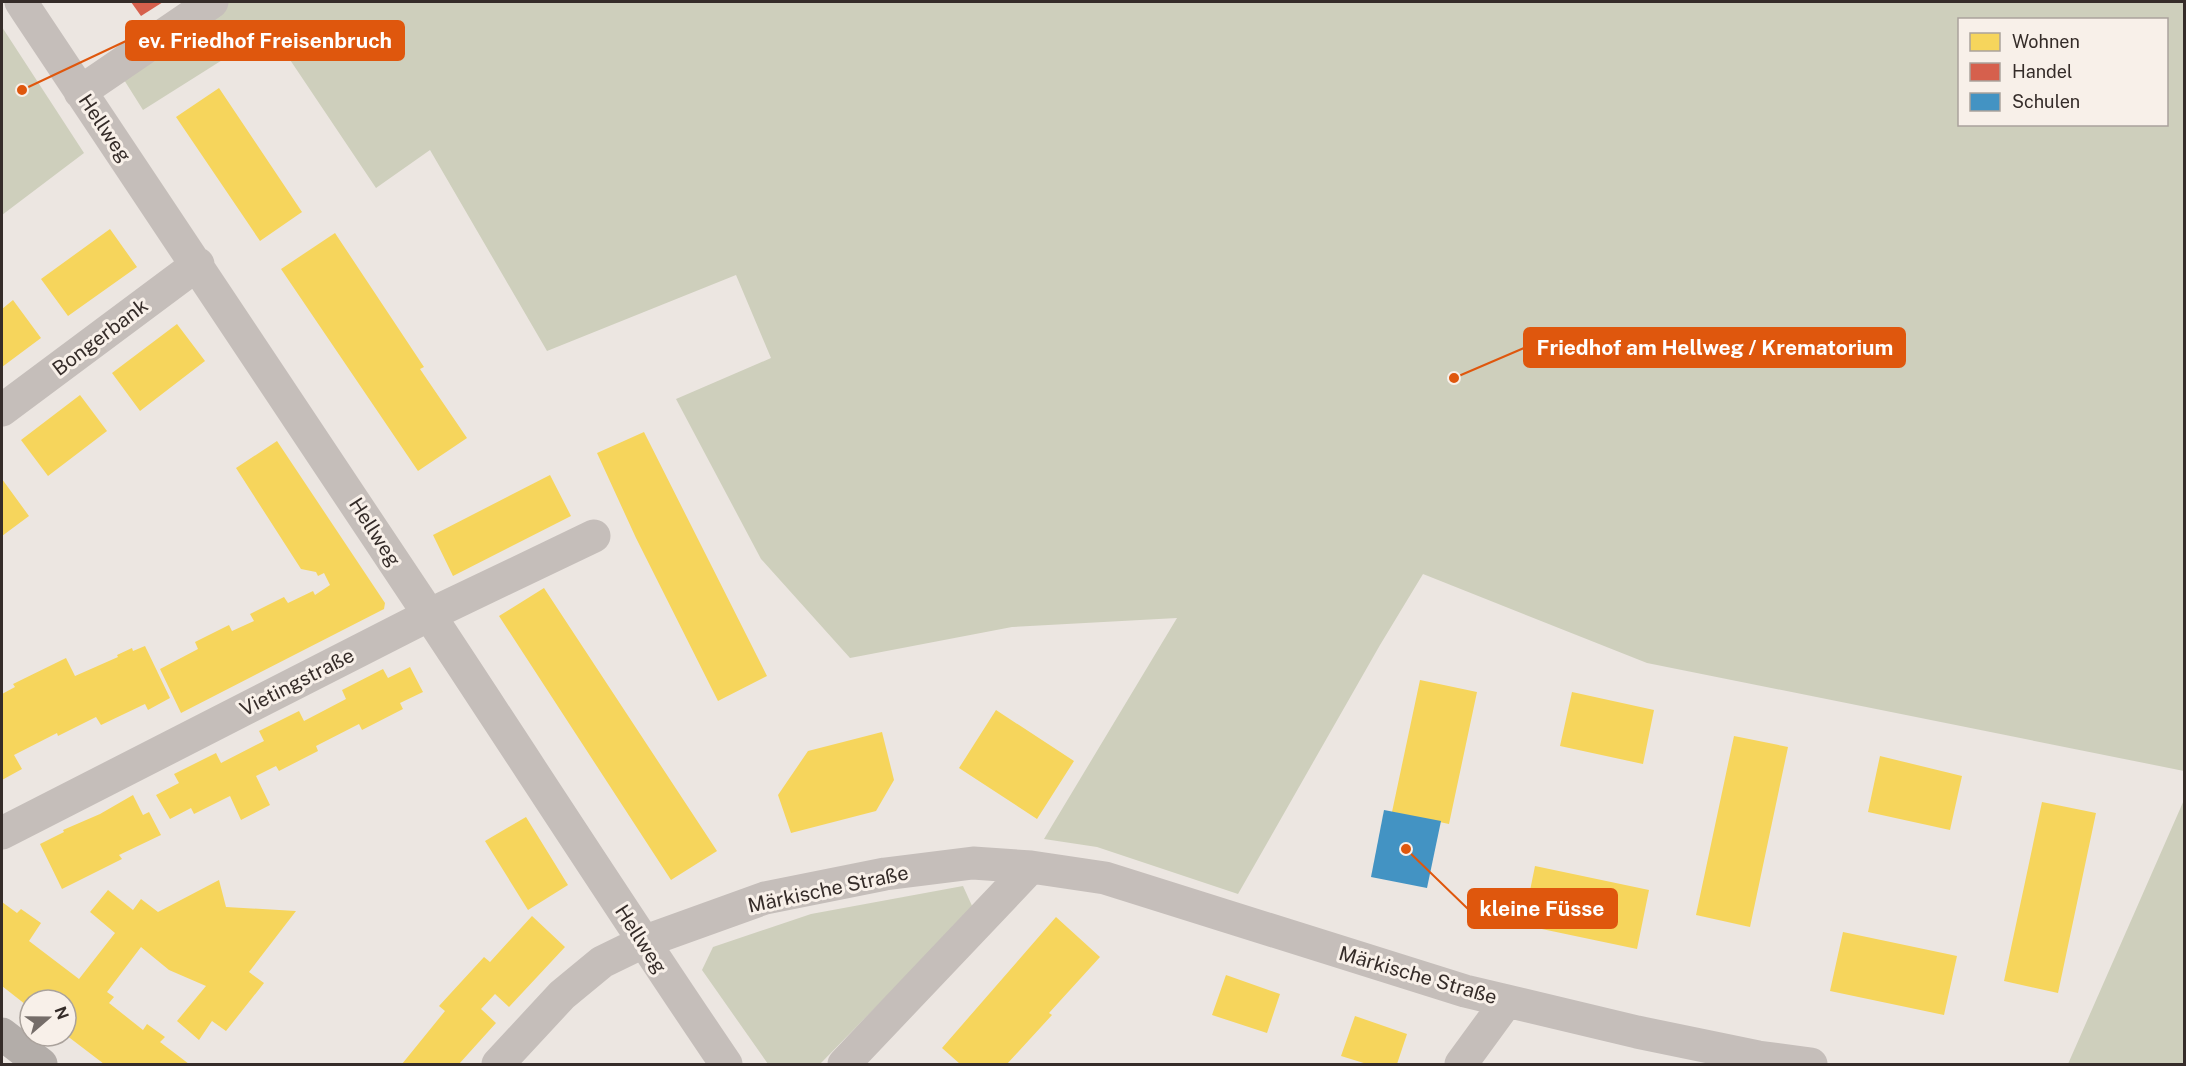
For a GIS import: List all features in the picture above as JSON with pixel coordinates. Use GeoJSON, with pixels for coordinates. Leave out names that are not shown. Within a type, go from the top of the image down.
{"type":"FeatureCollection","features":[{"type":"Feature","properties":{"kind":"main road"},"geometry":{"type":"LineString","coordinates":[[2,1034],[41,1065]]}},
{"type":"Feature","properties":{"kind":"street","name":"Hellweg"},"geometry":{"type":"LineString","coordinates":[[21,2],[198,264],[726,1065]]}},
{"type":"Feature","properties":{"kind":"street"},"geometry":{"type":"LineString","coordinates":[[80,92],[212,2]]}},
{"type":"Feature","properties":{"kind":"street","name":"Bongerbank"},"geometry":{"type":"LineString","coordinates":[[2,410],[198,264]]}},
{"type":"Feature","properties":{"kind":"street","name":"Vietingstraße"},"geometry":{"type":"LineString","coordinates":[[2,833],[429,615],[594,536]]}},
{"type":"Feature","properties":{"kind":"street","name":"Märkische Straße"},"geometry":{"type":"LineString","coordinates":[[498,1065],[562,995],[602,962],[643,942],[765,898],[874,877],[973,863],[1030,867],[1105,878],[1442,985],[1637,1032],[1758,1057],[1811,1065]]}},
{"type":"Feature","properties":{"kind":"street"},"geometry":{"type":"LineString","coordinates":[[844,1065],[1030,867]]}},
{"type":"Feature","properties":{"kind":"street"},"geometry":{"type":"LineString","coordinates":[[1461,1065],[1507,1001]]}},
{"type":"Feature","properties":{"kind":"green space"},"geometry":{"type":"Polygon","coordinates":[[[192,2],[2184,2],[2184,771],[1647,663],[1423,574],[1238,894],[1097,847],[1044,839],[1177,618],[1012,627],[850,658],[761,559],[676,399],[771,358],[736,275],[547,351],[430,150],[376,188],[270,30],[143,110],[109,56],[192,2]]]}},
{"type":"Feature","properties":{"kind":"green space"},"geometry":{"type":"Polygon","coordinates":[[[2,27],[84,153],[2,215],[2,27]]]}},
{"type":"Feature","properties":{"kind":"green space"},"geometry":{"type":"Polygon","coordinates":[[[2184,800],[2184,1064],[2068,1064],[2184,800]]]}},
{"type":"Feature","properties":{"kind":"green space"},"geometry":{"type":"Polygon","coordinates":[[[963,886],[973,908],[820,1064],[768,1064],[702,970],[713,947],[811,914],[963,886]]]}},
{"type":"Feature","properties":{"kind":"building: Wohnen"},"geometry":{"type":"Polygon","coordinates":[[[219,88],[302,212],[260,241],[176,117],[219,88]]]}},
{"type":"Feature","properties":{"kind":"building: Wohnen"},"geometry":{"type":"Polygon","coordinates":[[[110,229],[137,267],[68,316],[41,279],[110,229]]]}},
{"type":"Feature","properties":{"kind":"building: Wohnen"},"geometry":{"type":"Polygon","coordinates":[[[335,233],[424,367],[420,369],[467,438],[418,471],[281,269],[335,233]]]}},
{"type":"Feature","properties":{"kind":"building: Wohnen"},"geometry":{"type":"Polygon","coordinates":[[[13,300],[41,338],[2,367],[2,309],[13,300]]]}},
{"type":"Feature","properties":{"kind":"building: Wohnen"},"geometry":{"type":"Polygon","coordinates":[[[177,324],[205,361],[140,411],[112,373],[177,324]]]}},
{"type":"Feature","properties":{"kind":"building: Wohnen"},"geometry":{"type":"Polygon","coordinates":[[[80,395],[107,431],[48,476],[21,440],[80,395]]]}},
{"type":"Feature","properties":{"kind":"building: Wohnen"},"geometry":{"type":"Polygon","coordinates":[[[644,432],[767,676],[718,701],[636,538],[597,453],[644,432]]]}},
{"type":"Feature","properties":{"kind":"building: Wohnen"},"geometry":{"type":"Polygon","coordinates":[[[277,441],[385,603],[384,609],[181,713],[160,669],[198,649],[195,642],[229,625],[232,631],[254,621],[250,614],[284,597],[288,603],[313,591],[315,595],[330,585],[324,573],[318,576],[316,572],[301,569],[236,468],[277,441]]]}},
{"type":"Feature","properties":{"kind":"building: Wohnen"},"geometry":{"type":"Polygon","coordinates":[[[550,475],[571,516],[453,576],[433,535],[550,475]]]}},
{"type":"Feature","properties":{"kind":"building: Wohnen"},"geometry":{"type":"Polygon","coordinates":[[[2,479],[29,516],[2,536],[2,479]]]}},
{"type":"Feature","properties":{"kind":"building: Wohnen"},"geometry":{"type":"Polygon","coordinates":[[[544,588],[717,851],[671,880],[499,616],[544,588]]]}},
{"type":"Feature","properties":{"kind":"building: Wohnen"},"geometry":{"type":"Polygon","coordinates":[[[145,646],[170,698],[148,710],[145,704],[101,725],[96,717],[58,736],[57,733],[14,755],[22,769],[2,780],[2,694],[15,687],[13,684],[66,658],[75,676],[118,657],[117,655],[132,648],[133,651],[145,646]]]}},
{"type":"Feature","properties":{"kind":"building: Wohnen"},"geometry":{"type":"Polygon","coordinates":[[[410,667],[423,692],[400,703],[403,709],[362,730],[359,724],[316,746],[318,751],[279,771],[276,766],[256,776],[270,805],[241,820],[230,796],[194,814],[191,808],[170,819],[156,795],[179,783],[174,774],[216,753],[221,763],[264,741],[259,731],[299,711],[304,721],[346,699],[342,690],[383,669],[388,678],[410,667]]]}},
{"type":"Feature","properties":{"kind":"building: Wohnen"},"geometry":{"type":"Polygon","coordinates":[[[1420,680],[1477,692],[1449,824],[1392,812],[1420,680]]]}},
{"type":"Feature","properties":{"kind":"building: Wohnen"},"geometry":{"type":"Polygon","coordinates":[[[1572,692],[1654,710],[1643,764],[1560,746],[1572,692]]]}},
{"type":"Feature","properties":{"kind":"building: Wohnen"},"geometry":{"type":"Polygon","coordinates":[[[996,710],[1074,761],[1037,819],[959,768],[996,710]]]}},
{"type":"Feature","properties":{"kind":"building: Wohnen"},"geometry":{"type":"Polygon","coordinates":[[[882,732],[894,780],[876,811],[791,833],[778,795],[808,751],[882,732]]]}},
{"type":"Feature","properties":{"kind":"building: Wohnen"},"geometry":{"type":"Polygon","coordinates":[[[1734,736],[1788,747],[1750,927],[1696,915],[1734,736]]]}},
{"type":"Feature","properties":{"kind":"building: Wohnen"},"geometry":{"type":"Polygon","coordinates":[[[1880,756],[1962,776],[1950,830],[1868,812],[1880,756]]]}},
{"type":"Feature","properties":{"kind":"building: Wohnen"},"geometry":{"type":"Polygon","coordinates":[[[133,795],[143,815],[149,812],[161,835],[119,855],[122,859],[62,889],[40,844],[133,795]]]}},
{"type":"Feature","properties":{"kind":"building: Wohnen"},"geometry":{"type":"Polygon","coordinates":[[[2042,802],[2096,813],[2058,993],[2004,981],[2042,802]]]}},
{"type":"Feature","properties":{"kind":"building: Wohnen"},"geometry":{"type":"Polygon","coordinates":[[[526,817],[568,885],[528,910],[485,841],[526,817]]]}},
{"type":"Feature","properties":{"kind":"building: Wohnen"},"geometry":{"type":"Polygon","coordinates":[[[1535,866],[1649,890],[1637,949],[1523,925],[1535,866]]]}},
{"type":"Feature","properties":{"kind":"building: Wohnen"},"geometry":{"type":"Polygon","coordinates":[[[219,880],[226,907],[296,911],[249,972],[264,983],[226,1031],[212,1021],[199,1040],[177,1021],[206,986],[169,970],[141,947],[107,992],[114,997],[109,1003],[143,1030],[147,1024],[165,1037],[160,1042],[189,1064],[104,1064],[78,1044],[78,988],[18,988],[18,999],[2,986],[2,902],[17,913],[21,909],[41,923],[29,941],[79,979],[115,933],[90,912],[108,890],[133,910],[141,899],[158,912],[219,880]]]}},
{"type":"Feature","properties":{"kind":"building: Wohnen"},"geometry":{"type":"Polygon","coordinates":[[[532,916],[565,947],[509,1007],[495,994],[481,1009],[496,1023],[459,1064],[402,1064],[445,1011],[439,1006],[484,957],[490,962],[532,916]]]}},
{"type":"Feature","properties":{"kind":"building: Wohnen"},"geometry":{"type":"Polygon","coordinates":[[[1056,917],[1100,957],[1049,1013],[1052,1015],[1007,1064],[960,1064],[942,1048],[1056,917]]]}},
{"type":"Feature","properties":{"kind":"building: Wohnen"},"geometry":{"type":"Polygon","coordinates":[[[1843,932],[1957,956],[1944,1015],[1830,991],[1843,932]]]}},
{"type":"Feature","properties":{"kind":"building: Wohnen"},"geometry":{"type":"Polygon","coordinates":[[[1226,975],[1280,994],[1267,1033],[1212,1015],[1226,975]]]}},
{"type":"Feature","properties":{"kind":"building: Wohnen"},"geometry":{"type":"Polygon","coordinates":[[[1355,1016],[1407,1034],[1397,1064],[1367,1064],[1341,1056],[1355,1016]]]}},
{"type":"Feature","properties":{"kind":"building: Handel"},"geometry":{"type":"Polygon","coordinates":[[[131,2],[163,2],[141,16],[131,2]]]}},
{"type":"Feature","properties":{"kind":"building: Schulen"},"geometry":{"type":"Polygon","coordinates":[[[1384,810],[1441,821],[1427,888],[1371,877],[1384,810]]]}},
{"type":"Feature","properties":{"kind":"place","name":"ev. Friedhof Freisenbruch"},"geometry":{"type":"Point","coordinates":[22,90]}},
{"type":"Feature","properties":{"kind":"place","name":"Friedhof am Hellweg / Krematorium"},"geometry":{"type":"Point","coordinates":[1454,378]}},
{"type":"Feature","properties":{"kind":"place","name":"kleine Füsse"},"geometry":{"type":"Point","coordinates":[1406,849]}}]}
